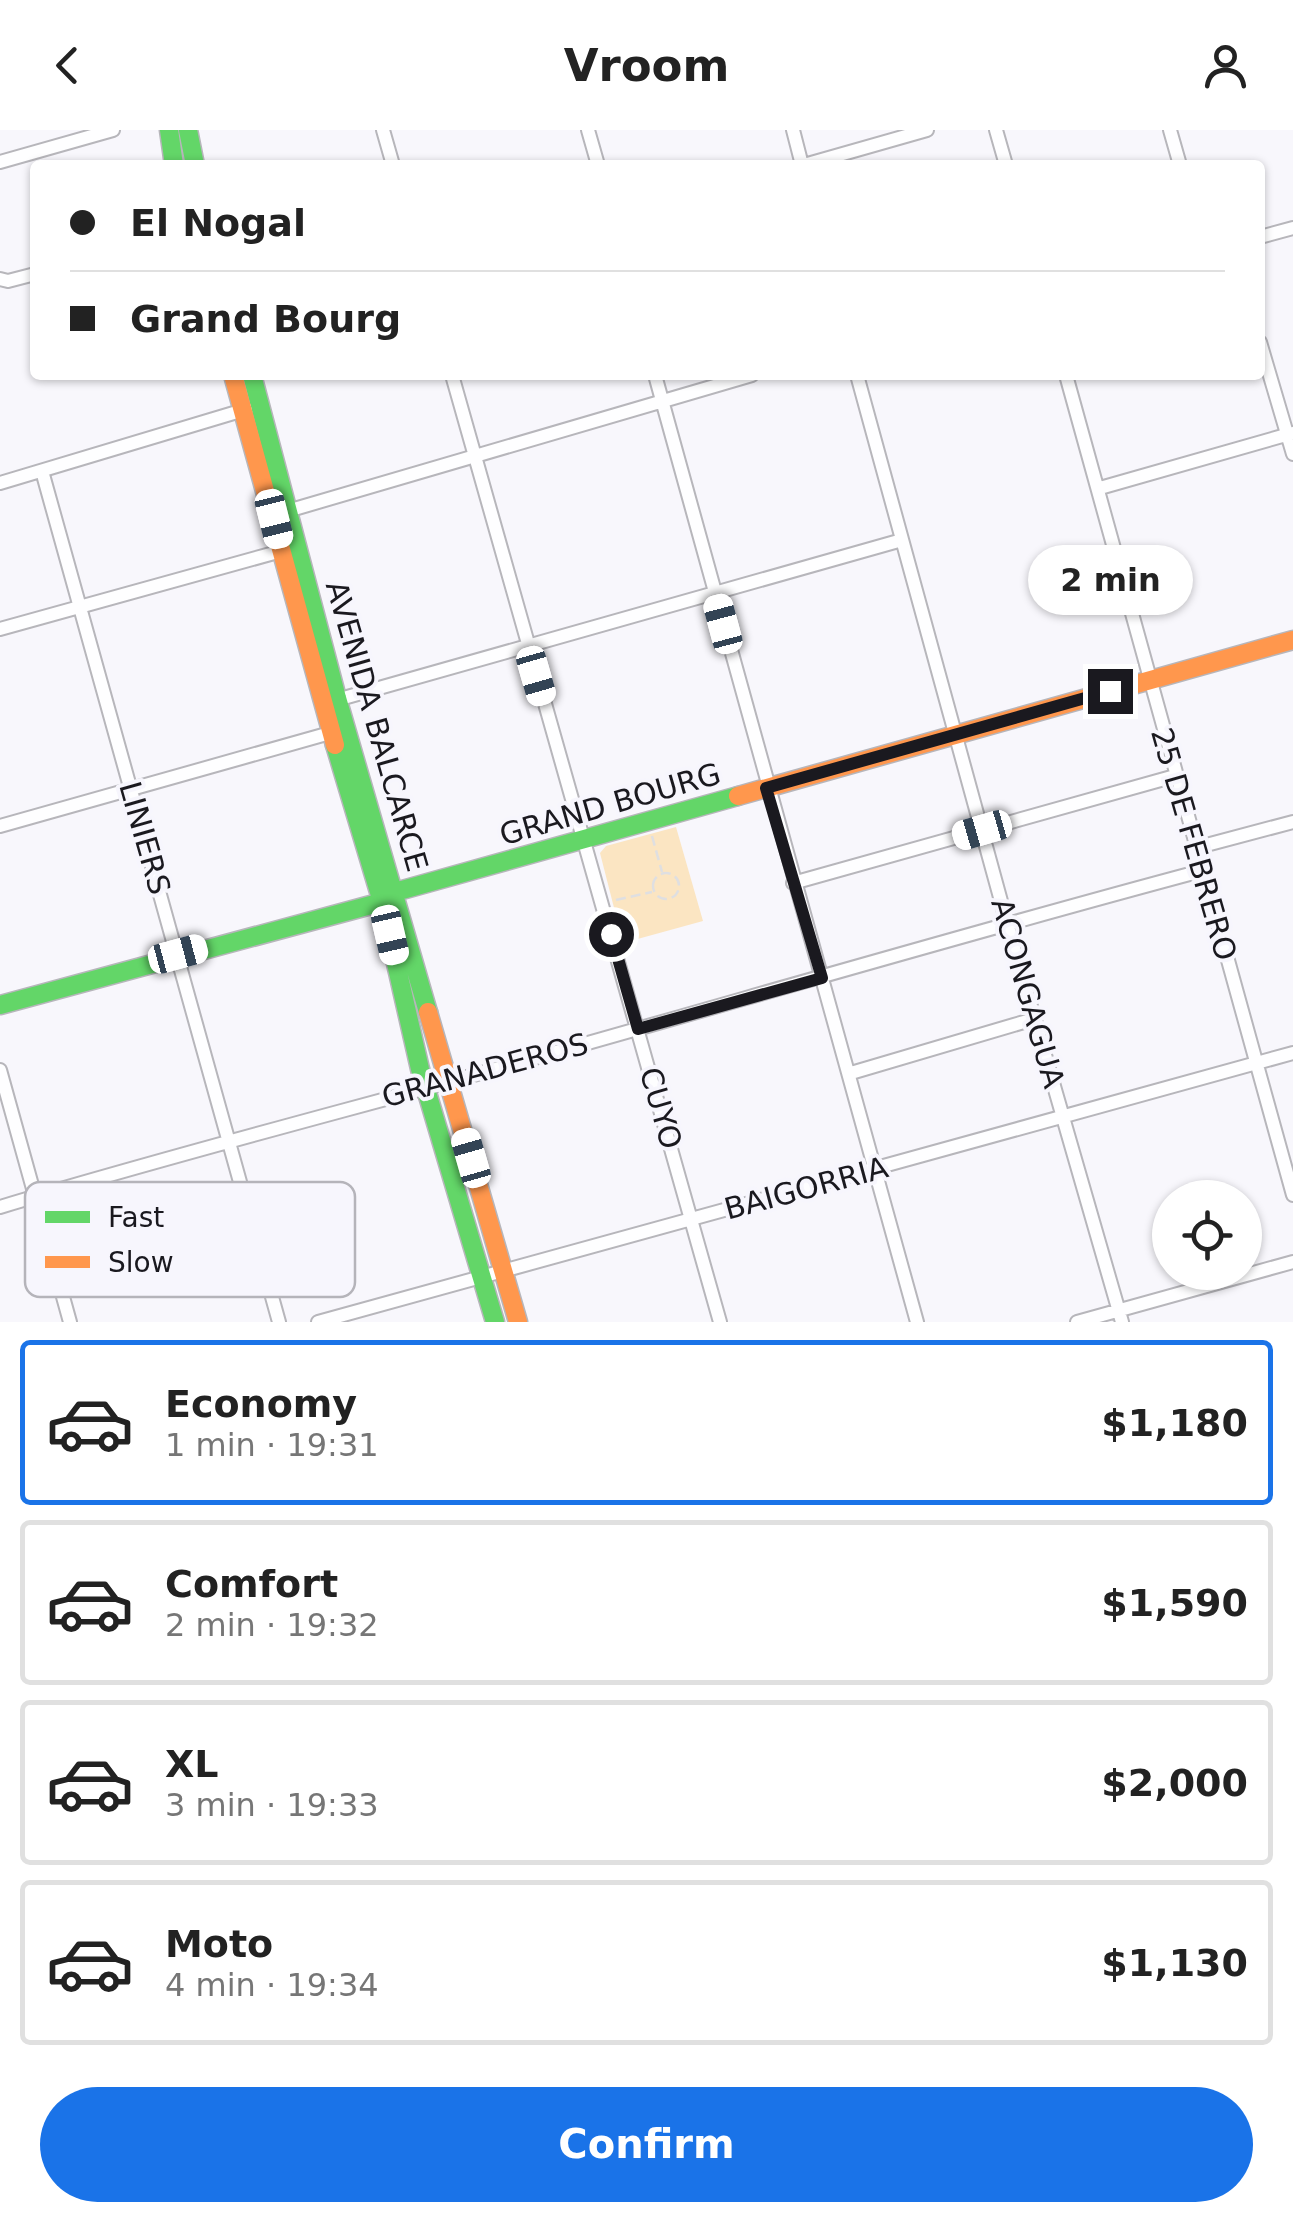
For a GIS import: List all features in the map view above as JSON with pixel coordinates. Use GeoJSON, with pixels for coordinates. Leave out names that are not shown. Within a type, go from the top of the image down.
{"type":"FeatureCollection","features":[{"type":"Feature","properties":{"kind":"main road"},"geometry":{"type":"LineString","coordinates":[[170,130],[173,160]]}},
{"type":"Feature","properties":{"kind":"main road"},"geometry":{"type":"LineString","coordinates":[[188,130],[193,160]]}},
{"type":"Feature","properties":{"kind":"main road","name":"AVENIDA BALCARCE"},"geometry":{"type":"LineString","coordinates":[[236,380],[253,408]]}},
{"type":"Feature","properties":{"kind":"main road","name":"AVENIDA BALCARCE"},"geometry":{"type":"LineString","coordinates":[[252,380],[253,408],[330,703],[449,1082],[518,1322]]}},
{"type":"Feature","properties":{"kind":"main road","name":"GRAND BOURG"},"geometry":{"type":"LineString","coordinates":[[0,1005],[1293,640]]}},
{"type":"Feature","properties":{"kind":"main road","name":"AVENIDA BALCARCE"},"geometry":{"type":"LineString","coordinates":[[330,703],[330,733],[389,897],[420,1069],[495,1322]]}},
{"type":"Feature","properties":{"kind":"street"},"geometry":{"type":"LineString","coordinates":[[0,162],[113,130]]}},
{"type":"Feature","properties":{"kind":"street"},"geometry":{"type":"LineString","coordinates":[[383,130],[392,160]]}},
{"type":"Feature","properties":{"kind":"street"},"geometry":{"type":"LineString","coordinates":[[588,130],[597,160]]}},
{"type":"Feature","properties":{"kind":"street"},"geometry":{"type":"LineString","coordinates":[[793,130],[802,160]]}},
{"type":"Feature","properties":{"kind":"street"},"geometry":{"type":"LineString","coordinates":[[821,160],[927,130]]}},
{"type":"Feature","properties":{"kind":"street"},"geometry":{"type":"LineString","coordinates":[[996,130],[1005,160]]}},
{"type":"Feature","properties":{"kind":"street"},"geometry":{"type":"LineString","coordinates":[[1170,130],[1179,160]]}},
{"type":"Feature","properties":{"kind":"street"},"geometry":{"type":"LineString","coordinates":[[1265,236],[1293,228]]}},
{"type":"Feature","properties":{"kind":"street"},"geometry":{"type":"LineString","coordinates":[[1,280],[30,275]]}},
{"type":"Feature","properties":{"kind":"street"},"geometry":{"type":"LineString","coordinates":[[1265,357],[1293,454]]}},
{"type":"Feature","properties":{"kind":"street","name":"CUYO"},"geometry":{"type":"LineString","coordinates":[[453,380],[720,1322]]}},
{"type":"Feature","properties":{"kind":"street"},"geometry":{"type":"LineString","coordinates":[[656,380],[766,788],[851,1073],[917,1322]]}},
{"type":"Feature","properties":{"kind":"street"},"geometry":{"type":"LineString","coordinates":[[281,514],[733,380]]}},
{"type":"Feature","properties":{"kind":"street","name":"ACONGAGUA"},"geometry":{"type":"LineString","coordinates":[[858,380],[1120,1316]]}},
{"type":"Feature","properties":{"kind":"street","name":"25 DE FEBRERO"},"geometry":{"type":"LineString","coordinates":[[1068,380],[1293,1196]]}},
{"type":"Feature","properties":{"kind":"street"},"geometry":{"type":"LineString","coordinates":[[0,483],[253,408]]}},
{"type":"Feature","properties":{"kind":"street"},"geometry":{"type":"LineString","coordinates":[[1100,488],[1290,434]]}},
{"type":"Feature","properties":{"kind":"street","name":"LINIERS"},"geometry":{"type":"LineString","coordinates":[[42,471],[240,1182]]}},
{"type":"Feature","properties":{"kind":"street"},"geometry":{"type":"LineString","coordinates":[[330,703],[526,644],[902,540]]}},
{"type":"Feature","properties":{"kind":"street"},"geometry":{"type":"LineString","coordinates":[[0,629],[290,549]]}},
{"type":"Feature","properties":{"kind":"street"},"geometry":{"type":"LineString","coordinates":[[0,826],[330,733]]}},
{"type":"Feature","properties":{"kind":"street"},"geometry":{"type":"LineString","coordinates":[[793,883],[1175,776]]}},
{"type":"Feature","properties":{"kind":"street"},"geometry":{"type":"LineString","coordinates":[[1195,848],[1293,822]]}},
{"type":"Feature","properties":{"kind":"street","name":"GRANADEROS"},"geometry":{"type":"LineString","coordinates":[[83,1182],[1201,871]]}},
{"type":"Feature","properties":{"kind":"street"},"geometry":{"type":"LineString","coordinates":[[851,1073],[1034,1019]]}},
{"type":"Feature","properties":{"kind":"street","name":"BAIGORRIA"},"geometry":{"type":"LineString","coordinates":[[318,1322],[1293,1053]]}},
{"type":"Feature","properties":{"kind":"street"},"geometry":{"type":"LineString","coordinates":[[0,1070],[32,1182]]}},
{"type":"Feature","properties":{"kind":"street","name":"GRANADEROS"},"geometry":{"type":"LineString","coordinates":[[0,1207],[25,1199]]}},
{"type":"Feature","properties":{"kind":"street"},"geometry":{"type":"LineString","coordinates":[[1076,1322],[1120,1316],[1293,1262]]}},
{"type":"Feature","properties":{"kind":"street"},"geometry":{"type":"LineString","coordinates":[[63,1297],[70,1322]]}},
{"type":"Feature","properties":{"kind":"street","name":"LINIERS"},"geometry":{"type":"LineString","coordinates":[[272,1297],[279,1322]]}},
{"type":"Feature","properties":{"kind":"path"},"geometry":{"type":"LineString","coordinates":[[648,821],[662,874]]}},
{"type":"Feature","properties":{"kind":"path"},"geometry":{"type":"LineString","coordinates":[[654,892],[654,880],[662,874]]}},
{"type":"Feature","properties":{"kind":"path"},"geometry":{"type":"LineString","coordinates":[[602,903],[654,892],[668,899],[678,891],[676,878],[662,874]]}},
{"type":"Feature","properties":{"kind":"shaded area"},"geometry":{"type":"Polygon","coordinates":[[[676,827],[703,921],[623,943],[600,853],[606,846],[676,827]]]}},
{"type":"Feature","properties":{"kind":"traffic: fast"},"geometry":{"type":"LineString","coordinates":[[169,130],[173,160]]}},
{"type":"Feature","properties":{"kind":"traffic: fast"},"geometry":{"type":"LineString","coordinates":[[188,130],[194,160]]}},
{"type":"Feature","properties":{"kind":"traffic: fast"},"geometry":{"type":"LineString","coordinates":[[253,380],[337,698],[428,1012]]}},
{"type":"Feature","properties":{"kind":"traffic: fast"},"geometry":{"type":"LineString","coordinates":[[335,745],[382,902],[420,1069],[495,1322]]}},
{"type":"Feature","properties":{"kind":"traffic: fast"},"geometry":{"type":"LineString","coordinates":[[0,1005],[382,902],[395,892],[738,796]]}},
{"type":"Feature","properties":{"kind":"traffic: slow"},"geometry":{"type":"LineString","coordinates":[[234,380],[335,745]]}},
{"type":"Feature","properties":{"kind":"traffic: slow"},"geometry":{"type":"LineString","coordinates":[[738,796],[1293,640]]}},
{"type":"Feature","properties":{"kind":"traffic: slow"},"geometry":{"type":"LineString","coordinates":[[428,1012],[518,1322]]}},
{"type":"Feature","properties":{"kind":"route"},"geometry":{"type":"LineString","coordinates":[[611,934],[638,1029],[822,978],[766,788],[1110,691]]}}]}
